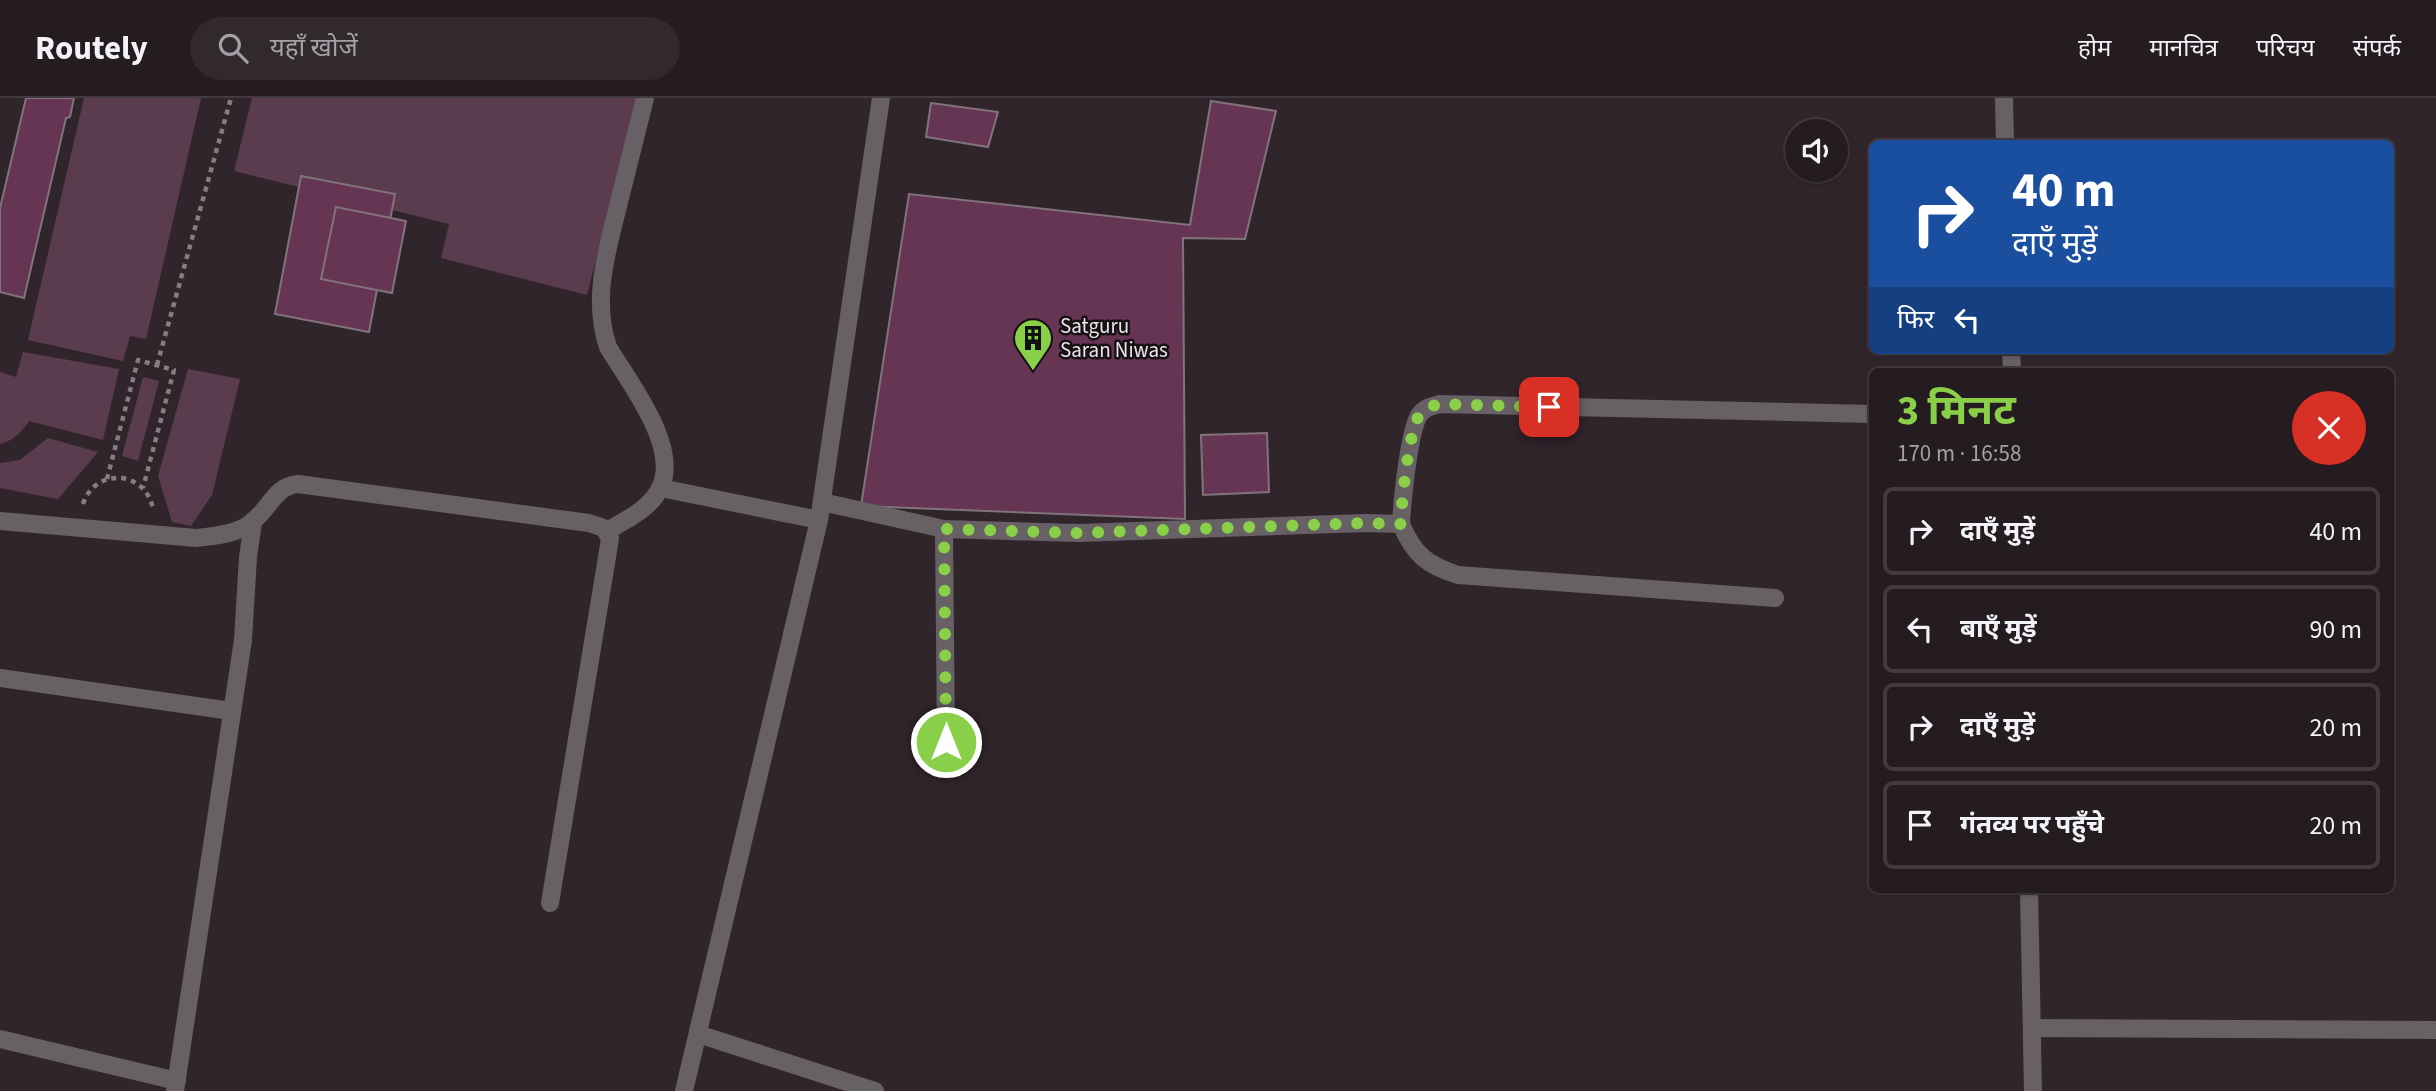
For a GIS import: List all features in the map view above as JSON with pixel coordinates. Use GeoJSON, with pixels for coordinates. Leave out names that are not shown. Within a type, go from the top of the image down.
{"type":"FeatureCollection","features":[{"type":"Feature","properties":{"kind":"street"},"geometry":{"type":"LineString","coordinates":[[607,531],[643,509],[661,488],[664,474],[660,438],[608,347],[600,311],[600,289],[608,246],[645,98]]}},
{"type":"Feature","properties":{"kind":"street"},"geometry":{"type":"LineString","coordinates":[[684,1091],[821,511],[881,98]]}},
{"type":"Feature","properties":{"kind":"street"},"geometry":{"type":"LineString","coordinates":[[2004,98],[2006,140]]}},
{"type":"Feature","properties":{"kind":"street"},"geometry":{"type":"LineString","coordinates":[[1775,598],[1458,575],[1419,556],[1409,544],[1401,524],[1402,495],[1416,421],[1424,410],[1440,404],[1869,414]]}},
{"type":"Feature","properties":{"kind":"street"},"geometry":{"type":"LineString","coordinates":[[0,521],[196,538],[220,535],[253,522],[281,489],[289,484],[298,484],[589,523],[607,531],[610,545],[550,903]]}},
{"type":"Feature","properties":{"kind":"street"},"geometry":{"type":"LineString","coordinates":[[661,488],[944,529],[1079,533],[1401,524]]}},
{"type":"Feature","properties":{"kind":"street"},"geometry":{"type":"LineString","coordinates":[[0,1039],[176,1086],[243,640],[253,522]]}},
{"type":"Feature","properties":{"kind":"street"},"geometry":{"type":"LineString","coordinates":[[944,529],[946,742]]}},
{"type":"Feature","properties":{"kind":"street"},"geometry":{"type":"LineString","coordinates":[[0,678],[231,711]]}},
{"type":"Feature","properties":{"kind":"street"},"geometry":{"type":"LineString","coordinates":[[2029,893],[2034,1091]]}},
{"type":"Feature","properties":{"kind":"street"},"geometry":{"type":"LineString","coordinates":[[2033,1028],[2436,1030]]}},
{"type":"Feature","properties":{"kind":"street"},"geometry":{"type":"LineString","coordinates":[[698,1034],[876,1091]]}},
{"type":"Feature","properties":{"kind":"path"},"geometry":{"type":"LineString","coordinates":[[157,365],[231,98]]}},
{"type":"Feature","properties":{"kind":"path"},"geometry":{"type":"LineString","coordinates":[[107,479],[138,360],[174,370],[143,488]]}},
{"type":"Feature","properties":{"kind":"path"},"geometry":{"type":"LineString","coordinates":[[85,528],[81,508],[85,496],[92,487],[107,479],[125,478],[136,482],[152,500]]}},
{"type":"Feature","properties":{"kind":"shaded area"},"geometry":{"type":"Polygon","coordinates":[[[84,98],[201,98],[146,339],[130,336],[123,361],[28,340],[84,98]]]}},
{"type":"Feature","properties":{"kind":"shaded area"},"geometry":{"type":"Polygon","coordinates":[[[252,98],[637,98],[587,295],[441,258],[449,224],[234,171],[252,98]]]}},
{"type":"Feature","properties":{"kind":"shaded area"},"geometry":{"type":"Polygon","coordinates":[[[23,352],[119,369],[103,440],[29,421],[17,435],[0,444],[0,372],[16,377],[23,352]]]}},
{"type":"Feature","properties":{"kind":"shaded area"},"geometry":{"type":"Polygon","coordinates":[[[188,369],[240,379],[212,495],[191,526],[172,522],[158,476],[188,369]]]}},
{"type":"Feature","properties":{"kind":"shaded area"},"geometry":{"type":"Polygon","coordinates":[[[143,377],[159,381],[138,461],[122,456],[143,377]]]}},
{"type":"Feature","properties":{"kind":"shaded area"},"geometry":{"type":"Polygon","coordinates":[[[48,438],[98,452],[58,499],[0,488],[0,463],[20,460],[48,438]]]}},
{"type":"Feature","properties":{"kind":"building"},"geometry":{"type":"Polygon","coordinates":[[[26,98],[74,98],[70,117],[66,118],[24,298],[0,292],[0,208],[26,98]]]}},
{"type":"Feature","properties":{"kind":"building","name":"Satguru Saran Niwas"},"geometry":{"type":"Polygon","coordinates":[[[1211,101],[1276,111],[1245,239],[1183,238],[1185,519],[861,506],[909,194],[1190,225],[1211,101]]]}},
{"type":"Feature","properties":{"kind":"building"},"geometry":{"type":"Polygon","coordinates":[[[931,103],[998,112],[988,147],[926,137],[931,103]]]}},
{"type":"Feature","properties":{"kind":"building"},"geometry":{"type":"Polygon","coordinates":[[[301,176],[395,194],[369,332],[275,314],[301,176]]]}},
{"type":"Feature","properties":{"kind":"building"},"geometry":{"type":"Polygon","coordinates":[[[336,207],[406,221],[392,293],[321,279],[336,207]]]}},
{"type":"Feature","properties":{"kind":"building"},"geometry":{"type":"Polygon","coordinates":[[[1267,433],[1269,492],[1203,495],[1201,435],[1267,433]]]}},
{"type":"Feature","properties":{"kind":"place","name":"Satguru Saran Niwas"},"geometry":{"type":"Point","coordinates":[1033,372]}},
{"type":"Feature","properties":{"kind":"route"},"geometry":{"type":"LineString","coordinates":[[946,742],[944,529],[1079,533],[1401,524],[1402,495],[1416,421],[1424,410],[1440,404],[1549,407]]}}]}
